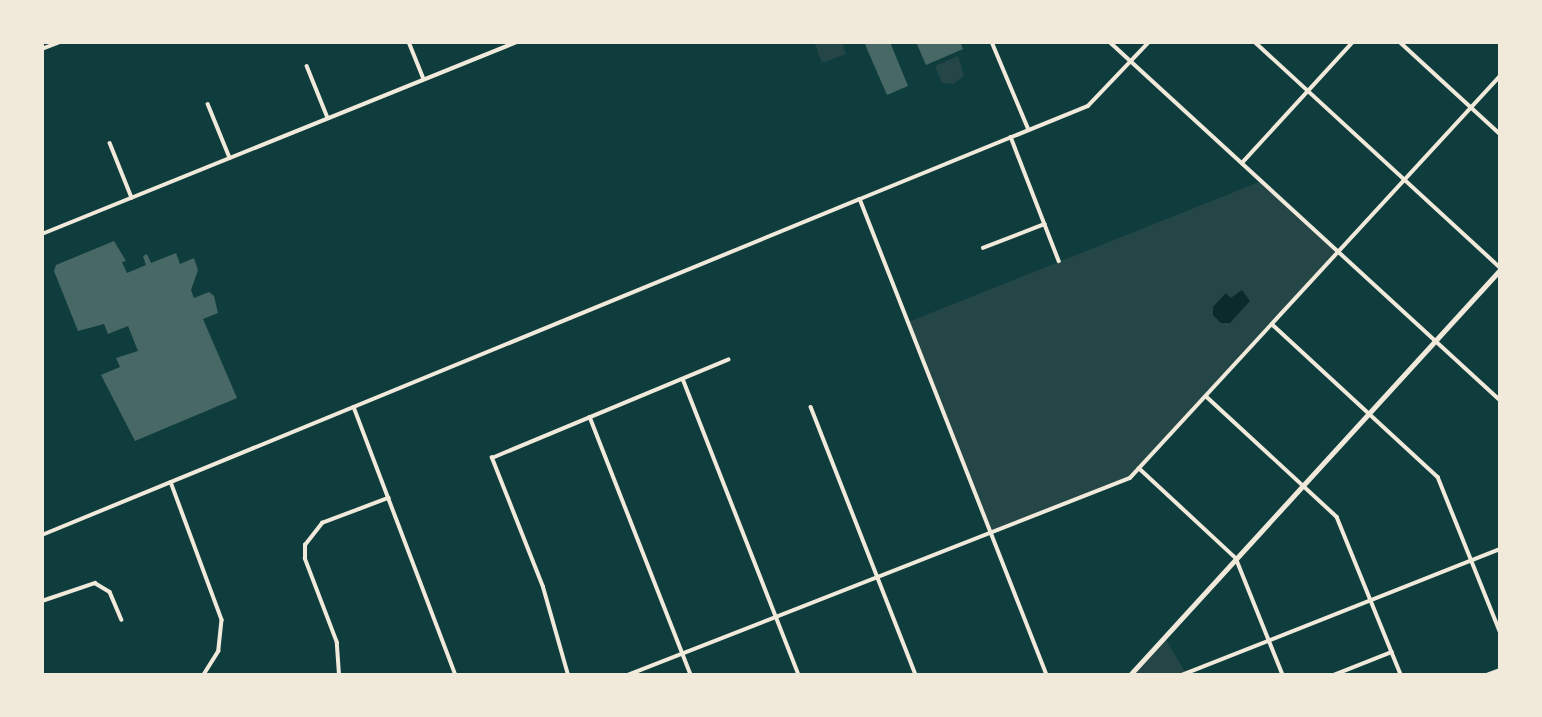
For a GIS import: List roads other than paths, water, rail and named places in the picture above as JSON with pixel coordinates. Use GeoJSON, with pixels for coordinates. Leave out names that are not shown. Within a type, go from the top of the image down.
{"type":"FeatureCollection","features":[{"type":"Feature","properties":{"kind":"main road"},"geometry":{"type":"LineString","coordinates":[[1130,675],[1500,269]]}},
{"type":"Feature","properties":{"kind":"street"},"geometry":{"type":"LineString","coordinates":[[42,49],[60,42]]}},
{"type":"Feature","properties":{"kind":"street"},"geometry":{"type":"LineString","coordinates":[[409,42],[424,79]]}},
{"type":"Feature","properties":{"kind":"street"},"geometry":{"type":"LineString","coordinates":[[42,234],[517,42]]}},
{"type":"Feature","properties":{"kind":"street"},"geometry":{"type":"LineString","coordinates":[[992,42],[1029,130]]}},
{"type":"Feature","properties":{"kind":"street"},"geometry":{"type":"LineString","coordinates":[[1110,42],[1500,400]]}},
{"type":"Feature","properties":{"kind":"street"},"geometry":{"type":"LineString","coordinates":[[42,535],[1088,106],[1149,42]]}},
{"type":"Feature","properties":{"kind":"street"},"geometry":{"type":"LineString","coordinates":[[1255,42],[1500,269]]}},
{"type":"Feature","properties":{"kind":"street"},"geometry":{"type":"LineString","coordinates":[[1242,163],[1353,42]]}},
{"type":"Feature","properties":{"kind":"street"},"geometry":{"type":"LineString","coordinates":[[1400,42],[1500,134]]}},
{"type":"Feature","properties":{"kind":"street"},"geometry":{"type":"LineString","coordinates":[[307,65],[328,118]]}},
{"type":"Feature","properties":{"kind":"street"},"geometry":{"type":"LineString","coordinates":[[628,675],[1130,478],[1500,76]]}},
{"type":"Feature","properties":{"kind":"street"},"geometry":{"type":"LineString","coordinates":[[208,104],[230,158]]}},
{"type":"Feature","properties":{"kind":"street"},"geometry":{"type":"LineString","coordinates":[[1011,137],[1059,261]]}},
{"type":"Feature","properties":{"kind":"street"},"geometry":{"type":"LineString","coordinates":[[110,143],[132,198]]}},
{"type":"Feature","properties":{"kind":"street"},"geometry":{"type":"LineString","coordinates":[[860,199],[1047,675]]}},
{"type":"Feature","properties":{"kind":"street"},"geometry":{"type":"LineString","coordinates":[[984,248],[1045,224]]}},
{"type":"Feature","properties":{"kind":"street"},"geometry":{"type":"LineString","coordinates":[[1272,324],[1438,477],[1500,631]]}},
{"type":"Feature","properties":{"kind":"street"},"geometry":{"type":"LineString","coordinates":[[568,675],[543,587],[492,458],[728,360]]}},
{"type":"Feature","properties":{"kind":"street"},"geometry":{"type":"LineString","coordinates":[[684,379],[799,675]]}},
{"type":"Feature","properties":{"kind":"street"},"geometry":{"type":"LineString","coordinates":[[1206,396],[1339,521],[1401,675]]}},
{"type":"Feature","properties":{"kind":"street"},"geometry":{"type":"LineString","coordinates":[[354,407],[456,675]]}},
{"type":"Feature","properties":{"kind":"street"},"geometry":{"type":"LineString","coordinates":[[811,407],[916,675]]}},
{"type":"Feature","properties":{"kind":"street"},"geometry":{"type":"LineString","coordinates":[[590,417],[691,675]]}},
{"type":"Feature","properties":{"kind":"street"},"geometry":{"type":"LineString","coordinates":[[1139,468],[1236,558],[1283,675]]}},
{"type":"Feature","properties":{"kind":"street"},"geometry":{"type":"LineString","coordinates":[[171,482],[222,620],[219,651],[204,675]]}},
{"type":"Feature","properties":{"kind":"street"},"geometry":{"type":"LineString","coordinates":[[339,675],[337,643],[306,559],[305,545],[322,523],[388,498]]}},
{"type":"Feature","properties":{"kind":"street"},"geometry":{"type":"LineString","coordinates":[[1182,675],[1500,549]]}},
{"type":"Feature","properties":{"kind":"street"},"geometry":{"type":"LineString","coordinates":[[42,601],[96,583],[110,592],[122,620]]}},
{"type":"Feature","properties":{"kind":"street"},"geometry":{"type":"LineString","coordinates":[[1334,675],[1392,652]]}},
{"type":"Feature","properties":{"kind":"street"},"geometry":{"type":"LineString","coordinates":[[1487,675],[1500,670]]}}]}
